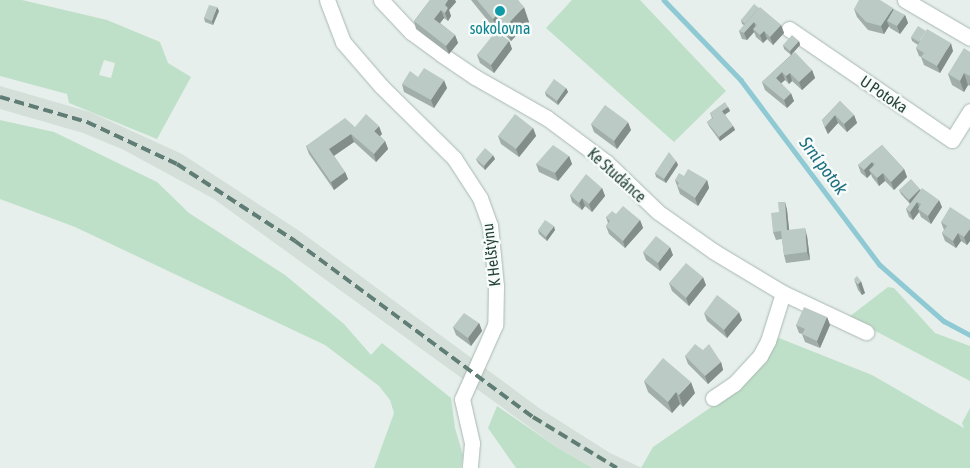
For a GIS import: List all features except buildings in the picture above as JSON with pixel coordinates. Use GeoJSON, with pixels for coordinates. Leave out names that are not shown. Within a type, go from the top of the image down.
{"type":"FeatureCollection","features":[{"type":"Feature","properties":{"kind":"street","name":"K Helštýnu"},"geometry":{"type":"LineString","coordinates":[[327,0],[343,42],[381,86],[454,158],[480,198],[490,225],[496,286],[495,325],[462,399],[472,443],[470,468]]}},
{"type":"Feature","properties":{"kind":"street","name":"Ke Studánce"},"geometry":{"type":"LineString","coordinates":[[381,0],[412,32],[441,54],[475,78],[547,118],[606,162],[658,212],[713,251],[783,293],[866,332]]}},
{"type":"Feature","properties":{"kind":"street"},"geometry":{"type":"LineString","coordinates":[[905,0],[970,38]]}},
{"type":"Feature","properties":{"kind":"street","name":"U Potoka"},"geometry":{"type":"LineString","coordinates":[[789,29],[952,140],[970,111]]}},
{"type":"Feature","properties":{"kind":"street"},"geometry":{"type":"LineString","coordinates":[[713,398],[734,384],[760,356],[768,341],[783,293]]}},
{"type":"Feature","properties":{"kind":"shaded area"},"geometry":{"type":"Polygon","coordinates":[[[0,86],[90,112],[182,154],[301,232],[539,408],[610,453],[642,468],[593,468],[561,450],[214,199],[124,150],[83,133],[0,109],[0,86]]]}},
{"type":"Feature","properties":{"kind":"green space"},"geometry":{"type":"Polygon","coordinates":[[[0,0],[22,0],[107,20],[160,42],[168,63],[191,77],[157,139],[69,103],[67,94],[0,76],[0,0]],[[104,60],[99,75],[111,78],[115,63],[104,60]]]}},
{"type":"Feature","properties":{"kind":"green space"},"geometry":{"type":"Polygon","coordinates":[[[572,0],[640,0],[726,91],[674,142],[546,28],[572,0]]]}},
{"type":"Feature","properties":{"kind":"green space"},"geometry":{"type":"Polygon","coordinates":[[[0,120],[54,132],[157,182],[189,213],[285,275],[344,324],[371,355],[382,343],[451,398],[455,428],[463,455],[461,468],[374,468],[394,413],[390,400],[379,386],[325,345],[75,227],[0,199],[0,120]]]}},
{"type":"Feature","properties":{"kind":"green space"},"geometry":{"type":"Polygon","coordinates":[[[888,287],[894,288],[935,333],[970,346],[970,381],[849,317],[888,287]]]}},
{"type":"Feature","properties":{"kind":"green space"},"geometry":{"type":"Polygon","coordinates":[[[774,336],[872,375],[964,428],[962,423],[970,408],[970,468],[641,468],[653,447],[739,388],[762,365],[774,336]]]}},
{"type":"Feature","properties":{"kind":"green space"},"geometry":{"type":"Polygon","coordinates":[[[497,406],[561,450],[593,468],[516,468],[488,428],[497,406]]]}},
{"type":"Feature","properties":{"kind":"waterway","name":"Srní potok"},"geometry":{"type":"LineString","coordinates":[[664,0],[741,80],[880,265],[944,321],[970,335]]}},
{"type":"Feature","properties":{"kind":"railway"},"geometry":{"type":"LineString","coordinates":[[0,97],[87,122],[177,164],[295,241],[533,417],[617,468]]}},
{"type":"Feature","properties":{"kind":"place","name":"sokolovna"},"geometry":{"type":"Point","coordinates":[500,11]}}]}
